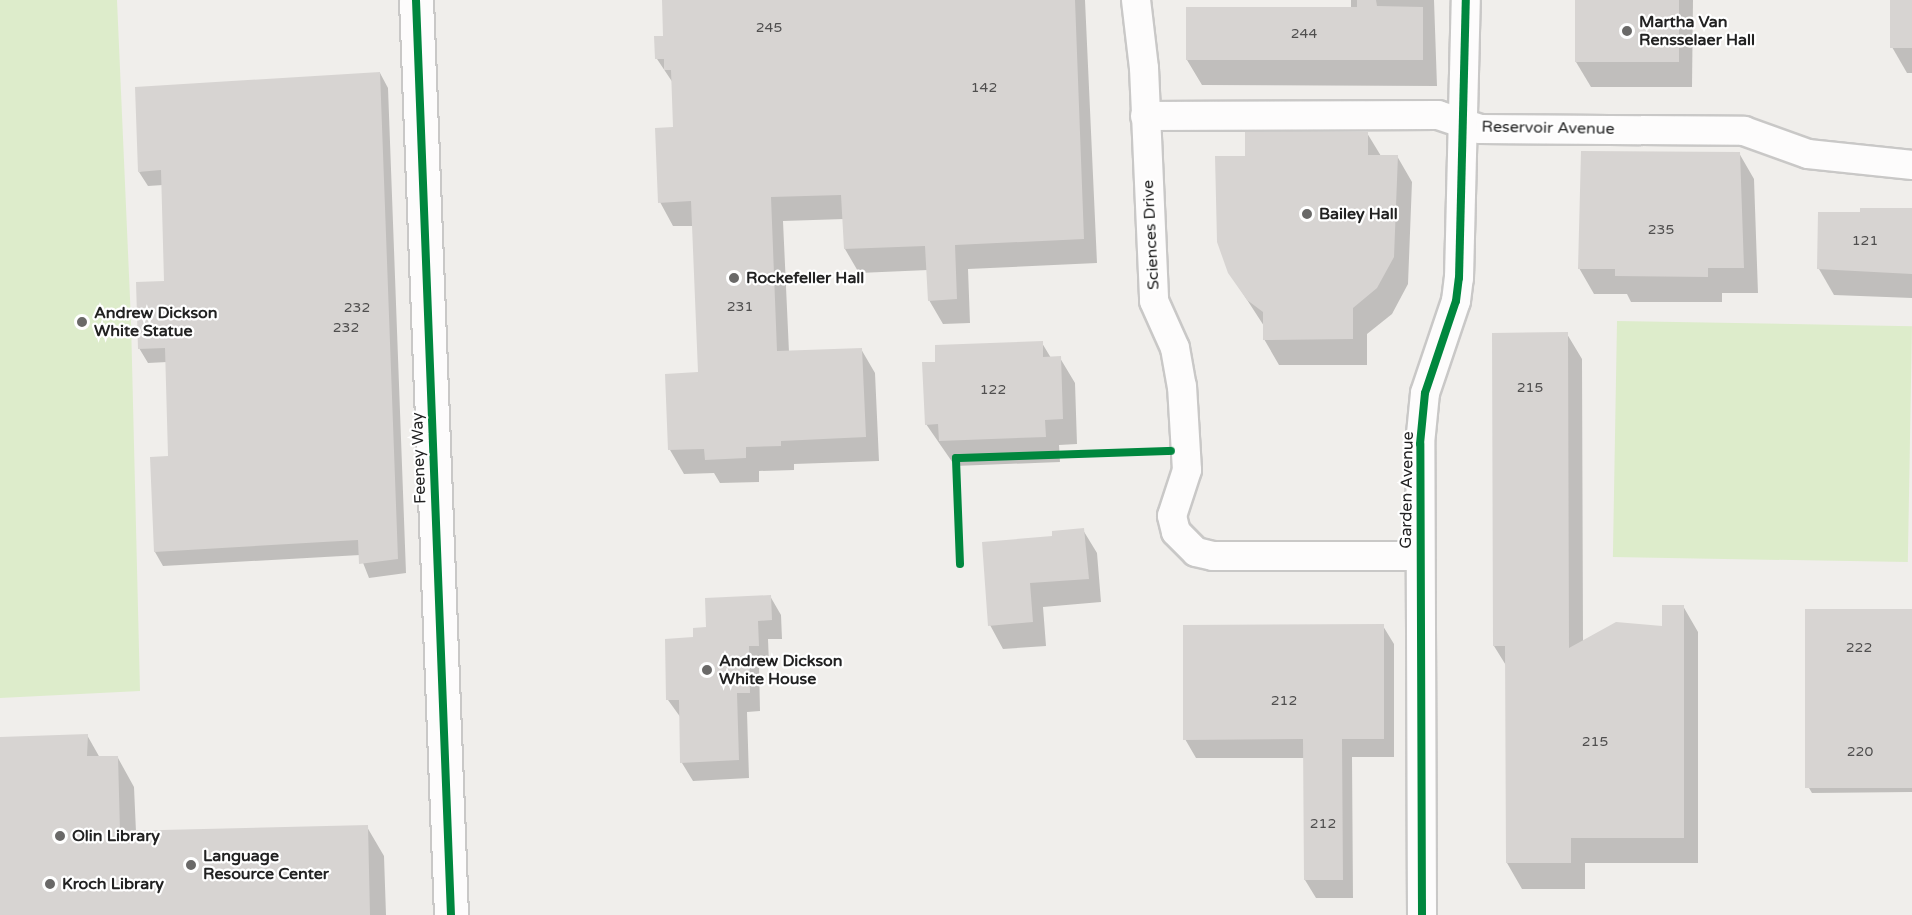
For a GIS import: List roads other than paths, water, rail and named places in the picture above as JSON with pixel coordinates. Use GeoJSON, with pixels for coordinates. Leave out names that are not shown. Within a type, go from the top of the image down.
{"type":"FeatureCollection","features":[{"type":"Feature","properties":{"kind":"street","name":"Feeney Way"},"geometry":{"type":"LineString","coordinates":[[416,0],[451,915]]}},
{"type":"Feature","properties":{"kind":"street","name":"Sciences Drive"},"geometry":{"type":"LineString","coordinates":[[1136,0],[1141,28],[1154,301],[1179,363],[1185,429],[1185,480],[1172,516],[1176,532],[1185,543],[1205,555],[1420,556]]}},
{"type":"Feature","properties":{"kind":"street","name":"Garden Avenue"},"geometry":{"type":"LineString","coordinates":[[1422,915],[1420,444],[1425,393],[1456,301],[1459,278],[1461,121],[1466,0]]}},
{"type":"Feature","properties":{"kind":"street","name":"Reservoir Avenue"},"geometry":{"type":"LineString","coordinates":[[1145,116],[1438,115],[1480,129],[1744,131],[1808,154],[1912,165]]}},
{"type":"Feature","properties":{"kind":"place","name":"Martha Van Rensselaer Hall"},"geometry":{"type":"Point","coordinates":[1627,31]}},
{"type":"Feature","properties":{"kind":"place","name":"Bailey Hall"},"geometry":{"type":"Point","coordinates":[1307,214]}},
{"type":"Feature","properties":{"kind":"place","name":"Rockefeller Hall"},"geometry":{"type":"Point","coordinates":[734,278]}},
{"type":"Feature","properties":{"kind":"place","name":"Andrew Dickson White Statue"},"geometry":{"type":"Point","coordinates":[82,322]}},
{"type":"Feature","properties":{"kind":"place","name":"Andrew Dickson White House"},"geometry":{"type":"Point","coordinates":[707,670]}},
{"type":"Feature","properties":{"kind":"place","name":"Olin Library"},"geometry":{"type":"Point","coordinates":[60,836]}},
{"type":"Feature","properties":{"kind":"place","name":"Language Resource Center"},"geometry":{"type":"Point","coordinates":[191,865]}},
{"type":"Feature","properties":{"kind":"place","name":"Kroch Library"},"geometry":{"type":"Point","coordinates":[50,884]}}]}
